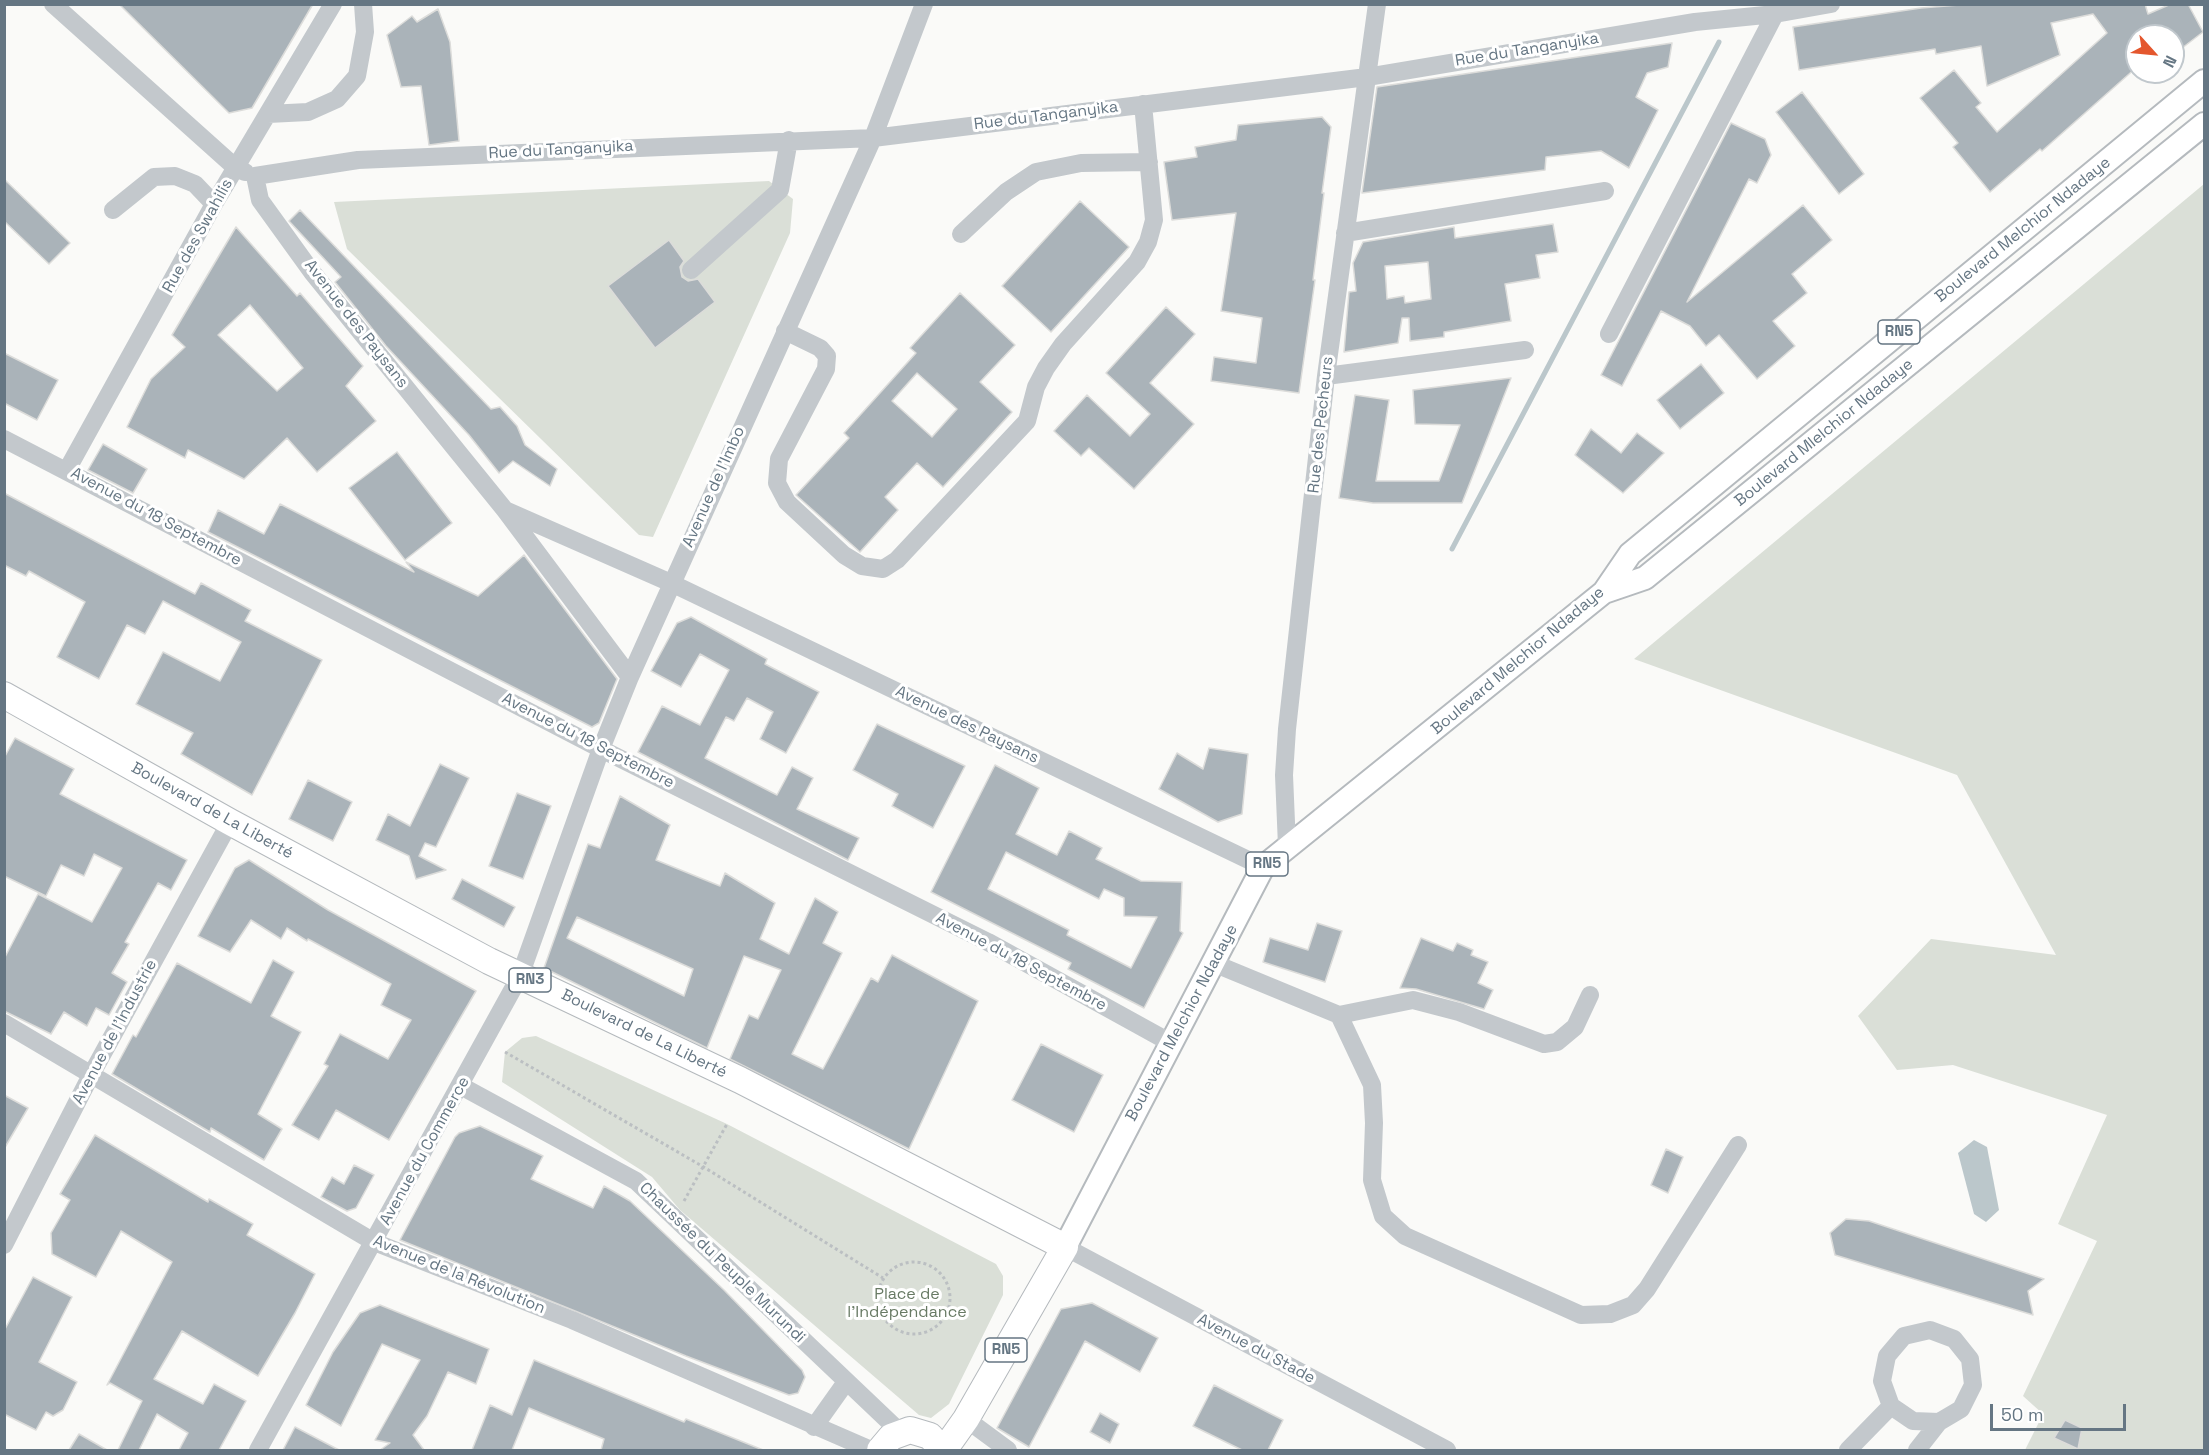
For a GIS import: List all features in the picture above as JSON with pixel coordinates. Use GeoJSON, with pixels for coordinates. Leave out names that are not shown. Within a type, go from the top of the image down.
{"type":"FeatureCollection","features":[{"type":"Feature","properties":{"kind":"highway","name":"Boulevard de La Liberté"},"geometry":{"type":"LineString","coordinates":[[4,695],[230,822],[520,976],[740,1080],[1065,1247]]}},
{"type":"Feature","properties":{"kind":"highway","name":"RN5"},"geometry":{"type":"LineString","coordinates":[[943,1450],[966,1419],[1065,1247]]}},
{"type":"Feature","properties":{"kind":"highway"},"geometry":{"type":"LineString","coordinates":[[880,1450],[891,1437],[900,1432],[921,1432],[930,1436],[943,1450]]}},
{"type":"Feature","properties":{"kind":"main road","name":"Boulevard Melchior Ndadaye"},"geometry":{"type":"LineString","coordinates":[[1065,1247],[1263,867],[1604,592],[1630,554],[2205,81]]}},
{"type":"Feature","properties":{"kind":"main road","name":"Boulevard Mlelchior Ndadaye"},"geometry":{"type":"LineString","coordinates":[[1604,592],[1645,578],[2205,124]]}},
{"type":"Feature","properties":{"kind":"street"},"geometry":{"type":"LineString","coordinates":[[53,4],[236,168],[255,177]]}},
{"type":"Feature","properties":{"kind":"street","name":"Rue des Swahilis"},"geometry":{"type":"LineString","coordinates":[[67,470],[214,204],[333,4]]}},
{"type":"Feature","properties":{"kind":"street"},"geometry":{"type":"LineString","coordinates":[[268,114],[308,112],[337,99],[357,76],[365,32],[363,4]]}},
{"type":"Feature","properties":{"kind":"street","name":"Avenue de l'Imbo"},"geometry":{"type":"LineString","coordinates":[[520,976],[601,749],[630,676],[873,138],[924,4]]}},
{"type":"Feature","properties":{"kind":"street","name":"Rue des Pecheurs"},"geometry":{"type":"LineString","coordinates":[[1287,846],[1284,775],[1287,729],[1326,376],[1377,4]]}},
{"type":"Feature","properties":{"kind":"street","name":"Rue du Tanganyika"},"geometry":{"type":"LineString","coordinates":[[255,177],[358,160],[873,138],[1367,77],[1712,20],[1775,14],[1831,4]]}},
{"type":"Feature","properties":{"kind":"street"},"geometry":{"type":"LineString","coordinates":[[1609,334],[1775,14]]}},
{"type":"Feature","properties":{"kind":"street"},"geometry":{"type":"LineString","coordinates":[[785,331],[820,348],[827,356],[826,369],[778,459],[777,483],[786,502],[844,555],[862,566],[883,569],[897,560],[1027,422],[1036,387],[1046,368],[1063,344],[1137,262],[1148,242],[1154,220],[1143,104]]}},
{"type":"Feature","properties":{"kind":"street"},"geometry":{"type":"LineString","coordinates":[[691,270],[780,190],[789,140]]}},
{"type":"Feature","properties":{"kind":"street"},"geometry":{"type":"LineString","coordinates":[[961,234],[1006,192],[1036,172],[1081,163],[1149,162]]}},
{"type":"Feature","properties":{"kind":"street"},"geometry":{"type":"LineString","coordinates":[[114,210],[154,177],[175,176],[195,184],[214,204]]}},
{"type":"Feature","properties":{"kind":"street","name":"Avenue des Paysans"},"geometry":{"type":"LineString","coordinates":[[255,177],[260,200],[312,272],[505,510],[630,676]]}},
{"type":"Feature","properties":{"kind":"street"},"geometry":{"type":"LineString","coordinates":[[1345,233],[1605,191]]}},
{"type":"Feature","properties":{"kind":"street"},"geometry":{"type":"LineString","coordinates":[[1326,376],[1525,350]]}},
{"type":"Feature","properties":{"kind":"street","name":"Avenue du 18 Septembre"},"geometry":{"type":"LineString","coordinates":[[4,440],[67,470],[601,749],[988,942],[1171,1043]]}},
{"type":"Feature","properties":{"kind":"street","name":"Avenue des Paysans"},"geometry":{"type":"LineString","coordinates":[[505,510],[671,584],[1263,867]]}},
{"type":"Feature","properties":{"kind":"street","name":"Avenue de l'Industrie"},"geometry":{"type":"LineString","coordinates":[[4,1245],[91,1075],[230,822]]}},
{"type":"Feature","properties":{"kind":"street"},"geometry":{"type":"LineString","coordinates":[[1213,963],[1339,1015],[1381,1004],[1413,1000],[1459,1012],[1544,1044],[1557,1042],[1575,1027],[1590,994]]}},
{"type":"Feature","properties":{"kind":"street","name":"Avenue du Commerce"},"geometry":{"type":"LineString","coordinates":[[258,1450],[520,976]]}},
{"type":"Feature","properties":{"kind":"street"},"geometry":{"type":"LineString","coordinates":[[1339,1015],[1372,1084],[1374,1122],[1372,1180],[1383,1216],[1405,1236],[1581,1316],[1610,1314],[1633,1305],[1647,1289],[1738,1145]]}},
{"type":"Feature","properties":{"kind":"street","name":"Avenue de la Révolution"},"geometry":{"type":"LineString","coordinates":[[4,1023],[374,1242],[572,1320],[814,1427],[872,1450]]}},
{"type":"Feature","properties":{"kind":"street","name":"Chaussée du Peuple Murundi"},"geometry":{"type":"LineString","coordinates":[[461,1086],[636,1181],[900,1432]]}},
{"type":"Feature","properties":{"kind":"street","name":"Avenue du Stade"},"geometry":{"type":"LineString","coordinates":[[1065,1247],[1447,1450]]}},
{"type":"Feature","properties":{"kind":"street"},"geometry":{"type":"LineString","coordinates":[[1917,1450],[1939,1422],[1961,1408],[1973,1385],[1971,1359],[1954,1338],[1930,1330],[1904,1336],[1887,1356],[1882,1381],[1891,1406],[1913,1421],[1939,1422]]}},
{"type":"Feature","properties":{"kind":"street"},"geometry":{"type":"LineString","coordinates":[[814,1427],[846,1382]]}},
{"type":"Feature","properties":{"kind":"street"},"geometry":{"type":"LineString","coordinates":[[1848,1450],[1891,1406]]}},
{"type":"Feature","properties":{"kind":"street"},"geometry":{"type":"LineString","coordinates":[[966,1419],[1008,1450]]}},
{"type":"Feature","properties":{"kind":"path"},"geometry":{"type":"LineString","coordinates":[[505,1052],[702,1166],[883,1278]]}},
{"type":"Feature","properties":{"kind":"path"},"geometry":{"type":"LineString","coordinates":[[674,1216],[680,1210],[727,1124]]}},
{"type":"Feature","properties":{"kind":"path"},"geometry":{"type":"LineString","coordinates":[[905,1262],[925,1263],[935,1268],[946,1282],[950,1296],[948,1309],[942,1321],[932,1329],[918,1334],[895,1330],[879,1311],[878,1290],[883,1278],[895,1267],[905,1262]]}},
{"type":"Feature","properties":{"kind":"green space"},"geometry":{"type":"Polygon","coordinates":[[[769,181],[793,199],[790,233],[653,537],[639,535],[347,249],[334,202],[769,181]]]}},
{"type":"Feature","properties":{"kind":"green space"},"geometry":{"type":"Polygon","coordinates":[[[2204,184],[2204,1450],[2025,1450],[2043,1414],[2023,1396],[2097,1241],[2058,1224],[2107,1115],[1953,1065],[1897,1070],[1858,1016],[1931,939],[2056,955],[1957,775],[1634,659],[2204,184]]]}},
{"type":"Feature","properties":{"kind":"green space","name":"Place de l'Indépendance"},"geometry":{"type":"Polygon","coordinates":[[[536,1036],[727,1124],[996,1264],[1003,1276],[1003,1295],[949,1404],[931,1418],[919,1415],[680,1210],[652,1177],[502,1082],[505,1052],[522,1038],[536,1036]]]}},
{"type":"Feature","properties":{"kind":"shaded area"},"geometry":{"type":"Polygon","coordinates":[[[1974,1140],[1987,1147],[1999,1210],[1986,1222],[1974,1214],[1958,1153],[1974,1140]]]}},
{"type":"Feature","properties":{"kind":"building"},"geometry":{"type":"Polygon","coordinates":[[[119,4],[313,4],[252,108],[229,113],[119,4]]]}},
{"type":"Feature","properties":{"kind":"building"},"geometry":{"type":"Polygon","coordinates":[[[1972,4],[2145,4],[2148,14],[2171,4],[2188,4],[2203,32],[2185,46],[2185,24],[2125,24],[2125,78],[2042,151],[2040,149],[1990,192],[1953,147],[1958,143],[1920,98],[1954,70],[1981,103],[1976,107],[1997,132],[2107,33],[2093,14],[2051,23],[2060,55],[1987,86],[1981,46],[1936,54],[1935,49],[1799,70],[1793,27],[1921,8],[1972,4]]]}},
{"type":"Feature","properties":{"kind":"building"},"geometry":{"type":"Polygon","coordinates":[[[438,9],[450,42],[459,141],[429,145],[421,86],[401,87],[387,35],[412,16],[417,22],[438,9]]]}},
{"type":"Feature","properties":{"kind":"building"},"geometry":{"type":"Polygon","coordinates":[[[1672,43],[1668,67],[1647,73],[1636,97],[1658,110],[1629,168],[1601,151],[1546,157],[1545,170],[1362,193],[1377,87],[1672,43]]]}},
{"type":"Feature","properties":{"kind":"building"},"geometry":{"type":"Polygon","coordinates":[[[1802,92],[1864,174],[1839,194],[1776,112],[1802,92]]]}},
{"type":"Feature","properties":{"kind":"building"},"geometry":{"type":"Polygon","coordinates":[[[1322,117],[1331,127],[1322,193],[1324,193],[1313,280],[1315,280],[1299,393],[1211,381],[1214,357],[1256,363],[1262,318],[1221,311],[1236,213],[1172,220],[1164,162],[1197,157],[1195,147],[1236,140],[1238,125],[1322,117]]]}},
{"type":"Feature","properties":{"kind":"building"},"geometry":{"type":"Polygon","coordinates":[[[1731,123],[1765,139],[1771,155],[1757,183],[1749,179],[1687,302],[1803,205],[1832,240],[1792,274],[1807,293],[1773,321],[1795,346],[1757,379],[1719,335],[1706,346],[1690,326],[1661,311],[1622,386],[1601,375],[1731,123]]]}},
{"type":"Feature","properties":{"kind":"building"},"geometry":{"type":"Polygon","coordinates":[[[4,179],[70,243],[49,264],[4,221],[4,179]]]}},
{"type":"Feature","properties":{"kind":"building"},"geometry":{"type":"Polygon","coordinates":[[[1080,201],[1129,247],[1051,332],[1002,286],[1080,201]]]}},
{"type":"Feature","properties":{"kind":"building"},"geometry":{"type":"Polygon","coordinates":[[[300,210],[491,409],[500,407],[517,426],[525,445],[557,469],[550,486],[513,461],[499,473],[469,435],[386,346],[335,282],[341,277],[289,221],[300,210]]]}},
{"type":"Feature","properties":{"kind":"building"},"geometry":{"type":"Polygon","coordinates":[[[1553,224],[1558,252],[1536,255],[1540,278],[1505,284],[1511,321],[1444,332],[1444,337],[1410,341],[1409,318],[1402,318],[1398,343],[1344,352],[1349,292],[1356,291],[1353,263],[1363,242],[1454,227],[1455,238],[1553,224]],[[1428,262],[1385,266],[1387,299],[1404,296],[1405,303],[1431,299],[1428,262]]]}},
{"type":"Feature","properties":{"kind":"building"},"geometry":{"type":"Polygon","coordinates":[[[236,227],[297,296],[300,293],[363,366],[346,386],[376,421],[317,472],[287,438],[244,479],[188,450],[185,458],[127,427],[151,379],[185,347],[172,335],[236,227]],[[250,305],[218,335],[277,391],[303,368],[250,305]]]}},
{"type":"Feature","properties":{"kind":"building"},"geometry":{"type":"Polygon","coordinates":[[[669,240],[684,261],[680,267],[682,277],[688,281],[698,279],[715,302],[655,348],[608,286],[669,240]]]}},
{"type":"Feature","properties":{"kind":"building"},"geometry":{"type":"Polygon","coordinates":[[[960,293],[1015,345],[980,382],[1012,412],[943,487],[917,463],[885,497],[898,510],[860,552],[796,495],[849,438],[844,433],[916,353],[910,348],[960,293]],[[917,373],[892,401],[932,437],[957,409],[917,373]]]}},
{"type":"Feature","properties":{"kind":"building"},"geometry":{"type":"Polygon","coordinates":[[[1166,307],[1195,334],[1150,383],[1194,424],[1134,489],[1089,448],[1081,456],[1054,431],[1087,395],[1130,436],[1150,414],[1106,373],[1166,307]]]}},
{"type":"Feature","properties":{"kind":"building"},"geometry":{"type":"Polygon","coordinates":[[[4,353],[58,380],[37,420],[4,403],[4,353]]]}},
{"type":"Feature","properties":{"kind":"building"},"geometry":{"type":"Polygon","coordinates":[[[1701,364],[1724,393],[1680,429],[1657,400],[1701,364]]]}},
{"type":"Feature","properties":{"kind":"building"},"geometry":{"type":"Polygon","coordinates":[[[1511,378],[1462,503],[1373,503],[1339,498],[1355,395],[1389,400],[1376,481],[1439,481],[1460,425],[1415,424],[1413,390],[1511,378]]]}},
{"type":"Feature","properties":{"kind":"building"},"geometry":{"type":"Polygon","coordinates":[[[1591,429],[1621,453],[1637,433],[1664,453],[1623,493],[1575,455],[1591,429]]]}},
{"type":"Feature","properties":{"kind":"building"},"geometry":{"type":"Polygon","coordinates":[[[103,444],[147,469],[133,493],[88,470],[103,444]]]}},
{"type":"Feature","properties":{"kind":"building"},"geometry":{"type":"Polygon","coordinates":[[[397,452],[452,523],[405,560],[349,488],[397,452]]]}},
{"type":"Feature","properties":{"kind":"building"},"geometry":{"type":"Polygon","coordinates":[[[4,493],[195,594],[201,583],[251,610],[245,621],[322,660],[252,795],[181,754],[193,733],[136,704],[163,652],[220,681],[241,642],[163,601],[145,634],[127,625],[99,679],[57,657],[85,602],[29,571],[26,576],[4,565],[4,493]]]}},
{"type":"Feature","properties":{"kind":"building"},"geometry":{"type":"Polygon","coordinates":[[[280,504],[414,572],[406,562],[478,596],[524,555],[617,679],[599,723],[592,727],[208,532],[218,510],[264,534],[280,504]]]}},
{"type":"Feature","properties":{"kind":"building"},"geometry":{"type":"Polygon","coordinates":[[[691,617],[767,659],[765,664],[819,692],[786,753],[760,739],[773,712],[747,698],[734,721],[726,717],[705,758],[777,795],[792,767],[813,778],[797,809],[859,838],[848,860],[638,752],[662,706],[700,725],[729,670],[700,654],[681,687],[651,671],[677,623],[691,617]]]}},
{"type":"Feature","properties":{"kind":"building"},"geometry":{"type":"Polygon","coordinates":[[[877,724],[965,766],[933,828],[892,806],[898,794],[853,770],[877,724]]]}},
{"type":"Feature","properties":{"kind":"building"},"geometry":{"type":"Polygon","coordinates":[[[15,738],[74,769],[60,794],[187,860],[171,890],[158,883],[125,942],[129,944],[112,973],[127,982],[109,1015],[96,1008],[87,1026],[64,1012],[51,1034],[4,1011],[4,959],[38,894],[92,922],[122,868],[94,854],[84,876],[61,865],[46,896],[4,876],[4,758],[15,738]]]}},
{"type":"Feature","properties":{"kind":"building"},"geometry":{"type":"Polygon","coordinates":[[[1209,748],[1248,754],[1242,814],[1218,822],[1159,789],[1177,753],[1203,769],[1209,748]]]}},
{"type":"Feature","properties":{"kind":"building"},"geometry":{"type":"Polygon","coordinates":[[[440,764],[469,778],[436,847],[425,843],[419,856],[446,870],[416,879],[409,856],[376,840],[388,814],[410,826],[440,764]]]}},
{"type":"Feature","properties":{"kind":"building"},"geometry":{"type":"Polygon","coordinates":[[[995,765],[1039,788],[1016,834],[1057,855],[1069,831],[1102,848],[1096,859],[1141,881],[1182,882],[1180,931],[1183,933],[1144,1008],[1068,969],[1071,963],[931,892],[995,765]],[[1006,852],[988,889],[1069,930],[1067,935],[1131,968],[1157,917],[1124,916],[1124,898],[1104,889],[1099,899],[1006,852]]]}},
{"type":"Feature","properties":{"kind":"building"},"geometry":{"type":"Polygon","coordinates":[[[308,780],[352,802],[333,841],[289,819],[308,780]]]}},
{"type":"Feature","properties":{"kind":"building"},"geometry":{"type":"Polygon","coordinates":[[[517,793],[551,806],[523,879],[489,866],[517,793]]]}},
{"type":"Feature","properties":{"kind":"building"},"geometry":{"type":"Polygon","coordinates":[[[620,796],[670,825],[656,860],[720,886],[725,873],[775,903],[760,939],[789,954],[815,898],[838,912],[823,943],[842,953],[792,1054],[823,1069],[871,978],[878,982],[892,955],[978,1001],[909,1149],[730,1059],[749,1015],[758,1019],[781,970],[744,956],[707,1048],[544,968],[588,844],[600,848],[620,796]],[[577,917],[567,938],[684,996],[693,969],[577,917]]]}},
{"type":"Feature","properties":{"kind":"building"},"geometry":{"type":"Polygon","coordinates":[[[249,860],[328,910],[476,991],[389,1140],[336,1110],[319,1140],[292,1125],[328,1066],[324,1064],[340,1034],[388,1059],[411,1020],[381,1005],[391,984],[308,939],[307,941],[287,928],[281,939],[251,920],[230,952],[198,936],[235,868],[249,860]]]}},
{"type":"Feature","properties":{"kind":"building"},"geometry":{"type":"Polygon","coordinates":[[[462,879],[515,907],[504,927],[452,899],[462,879]]]}},
{"type":"Feature","properties":{"kind":"building"},"geometry":{"type":"Polygon","coordinates":[[[1317,923],[1342,931],[1325,982],[1263,962],[1270,938],[1308,950],[1317,923]]]}},
{"type":"Feature","properties":{"kind":"building"},"geometry":{"type":"Polygon","coordinates":[[[1421,938],[1453,951],[1457,943],[1473,950],[1471,955],[1488,962],[1478,983],[1493,990],[1484,1009],[1416,989],[1400,988],[1421,938]]]}},
{"type":"Feature","properties":{"kind":"building"},"geometry":{"type":"Polygon","coordinates":[[[273,960],[294,972],[271,1016],[301,1032],[258,1114],[282,1129],[264,1160],[211,1128],[210,1132],[112,1074],[133,1035],[136,1037],[177,963],[251,1003],[273,960]]]}},
{"type":"Feature","properties":{"kind":"building"},"geometry":{"type":"Polygon","coordinates":[[[1041,1044],[1103,1075],[1074,1132],[1012,1100],[1041,1044]]]}},
{"type":"Feature","properties":{"kind":"building"},"geometry":{"type":"Polygon","coordinates":[[[4,1095],[28,1108],[4,1149],[4,1095]]]}},
{"type":"Feature","properties":{"kind":"building"},"geometry":{"type":"Polygon","coordinates":[[[480,1126],[543,1156],[531,1179],[593,1208],[604,1186],[630,1201],[724,1290],[802,1370],[805,1377],[798,1393],[789,1395],[686,1356],[400,1240],[455,1137],[459,1133],[480,1126]]]}},
{"type":"Feature","properties":{"kind":"building"},"geometry":{"type":"Polygon","coordinates":[[[95,1135],[208,1202],[209,1199],[253,1224],[247,1235],[315,1274],[258,1376],[182,1331],[154,1379],[203,1404],[214,1384],[246,1401],[219,1450],[179,1450],[188,1433],[157,1414],[139,1450],[118,1450],[142,1401],[110,1383],[107,1385],[172,1262],[121,1231],[96,1277],[52,1254],[51,1233],[70,1200],[60,1194],[95,1135]]]}},
{"type":"Feature","properties":{"kind":"building"},"geometry":{"type":"Polygon","coordinates":[[[1666,1149],[1683,1157],[1668,1193],[1651,1185],[1666,1149]]]}},
{"type":"Feature","properties":{"kind":"building"},"geometry":{"type":"Polygon","coordinates":[[[354,1165],[374,1175],[356,1208],[347,1211],[321,1197],[332,1177],[344,1184],[354,1165]]]}},
{"type":"Feature","properties":{"kind":"building"},"geometry":{"type":"Polygon","coordinates":[[[1846,1219],[1869,1221],[2044,1279],[2028,1291],[2033,1315],[1835,1255],[1830,1233],[1846,1219]]]}},
{"type":"Feature","properties":{"kind":"building"},"geometry":{"type":"Polygon","coordinates":[[[33,1277],[72,1297],[39,1362],[77,1382],[63,1410],[53,1416],[46,1412],[36,1430],[4,1414],[4,1331],[33,1277]]]}},
{"type":"Feature","properties":{"kind":"building"},"geometry":{"type":"Polygon","coordinates":[[[1092,1303],[1158,1338],[1140,1372],[1085,1341],[1029,1447],[997,1428],[1061,1309],[1092,1303]]]}},
{"type":"Feature","properties":{"kind":"building"},"geometry":{"type":"Polygon","coordinates":[[[380,1305],[489,1349],[476,1384],[448,1372],[427,1416],[413,1435],[424,1450],[380,1450],[390,1443],[375,1440],[420,1360],[382,1344],[341,1426],[306,1405],[333,1352],[360,1313],[380,1305]]]}},
{"type":"Feature","properties":{"kind":"building"},"geometry":{"type":"Polygon","coordinates":[[[534,1360],[684,1422],[686,1419],[763,1450],[601,1450],[604,1439],[529,1408],[512,1450],[472,1450],[490,1405],[512,1415],[534,1360]]]}},
{"type":"Feature","properties":{"kind":"building"},"geometry":{"type":"Polygon","coordinates":[[[1214,1385],[1283,1420],[1268,1450],[1242,1450],[1193,1426],[1214,1385]]]}},
{"type":"Feature","properties":{"kind":"building"},"geometry":{"type":"Polygon","coordinates":[[[1100,1413],[1119,1424],[1110,1443],[1090,1432],[1100,1413]]]}},
{"type":"Feature","properties":{"kind":"building"},"geometry":{"type":"Polygon","coordinates":[[[2065,1420],[2082,1428],[2078,1449],[2054,1438],[2065,1420]]]}},
{"type":"Feature","properties":{"kind":"building"},"geometry":{"type":"Polygon","coordinates":[[[295,1427],[339,1450],[283,1450],[295,1427]]]}},
{"type":"Feature","properties":{"kind":"building"},"geometry":{"type":"Polygon","coordinates":[[[79,1434],[107,1450],[69,1450],[79,1434]]]}},
{"type":"Feature","properties":{"kind":"waterway"},"geometry":{"type":"LineString","coordinates":[[1452,549],[1719,42]]}}]}
